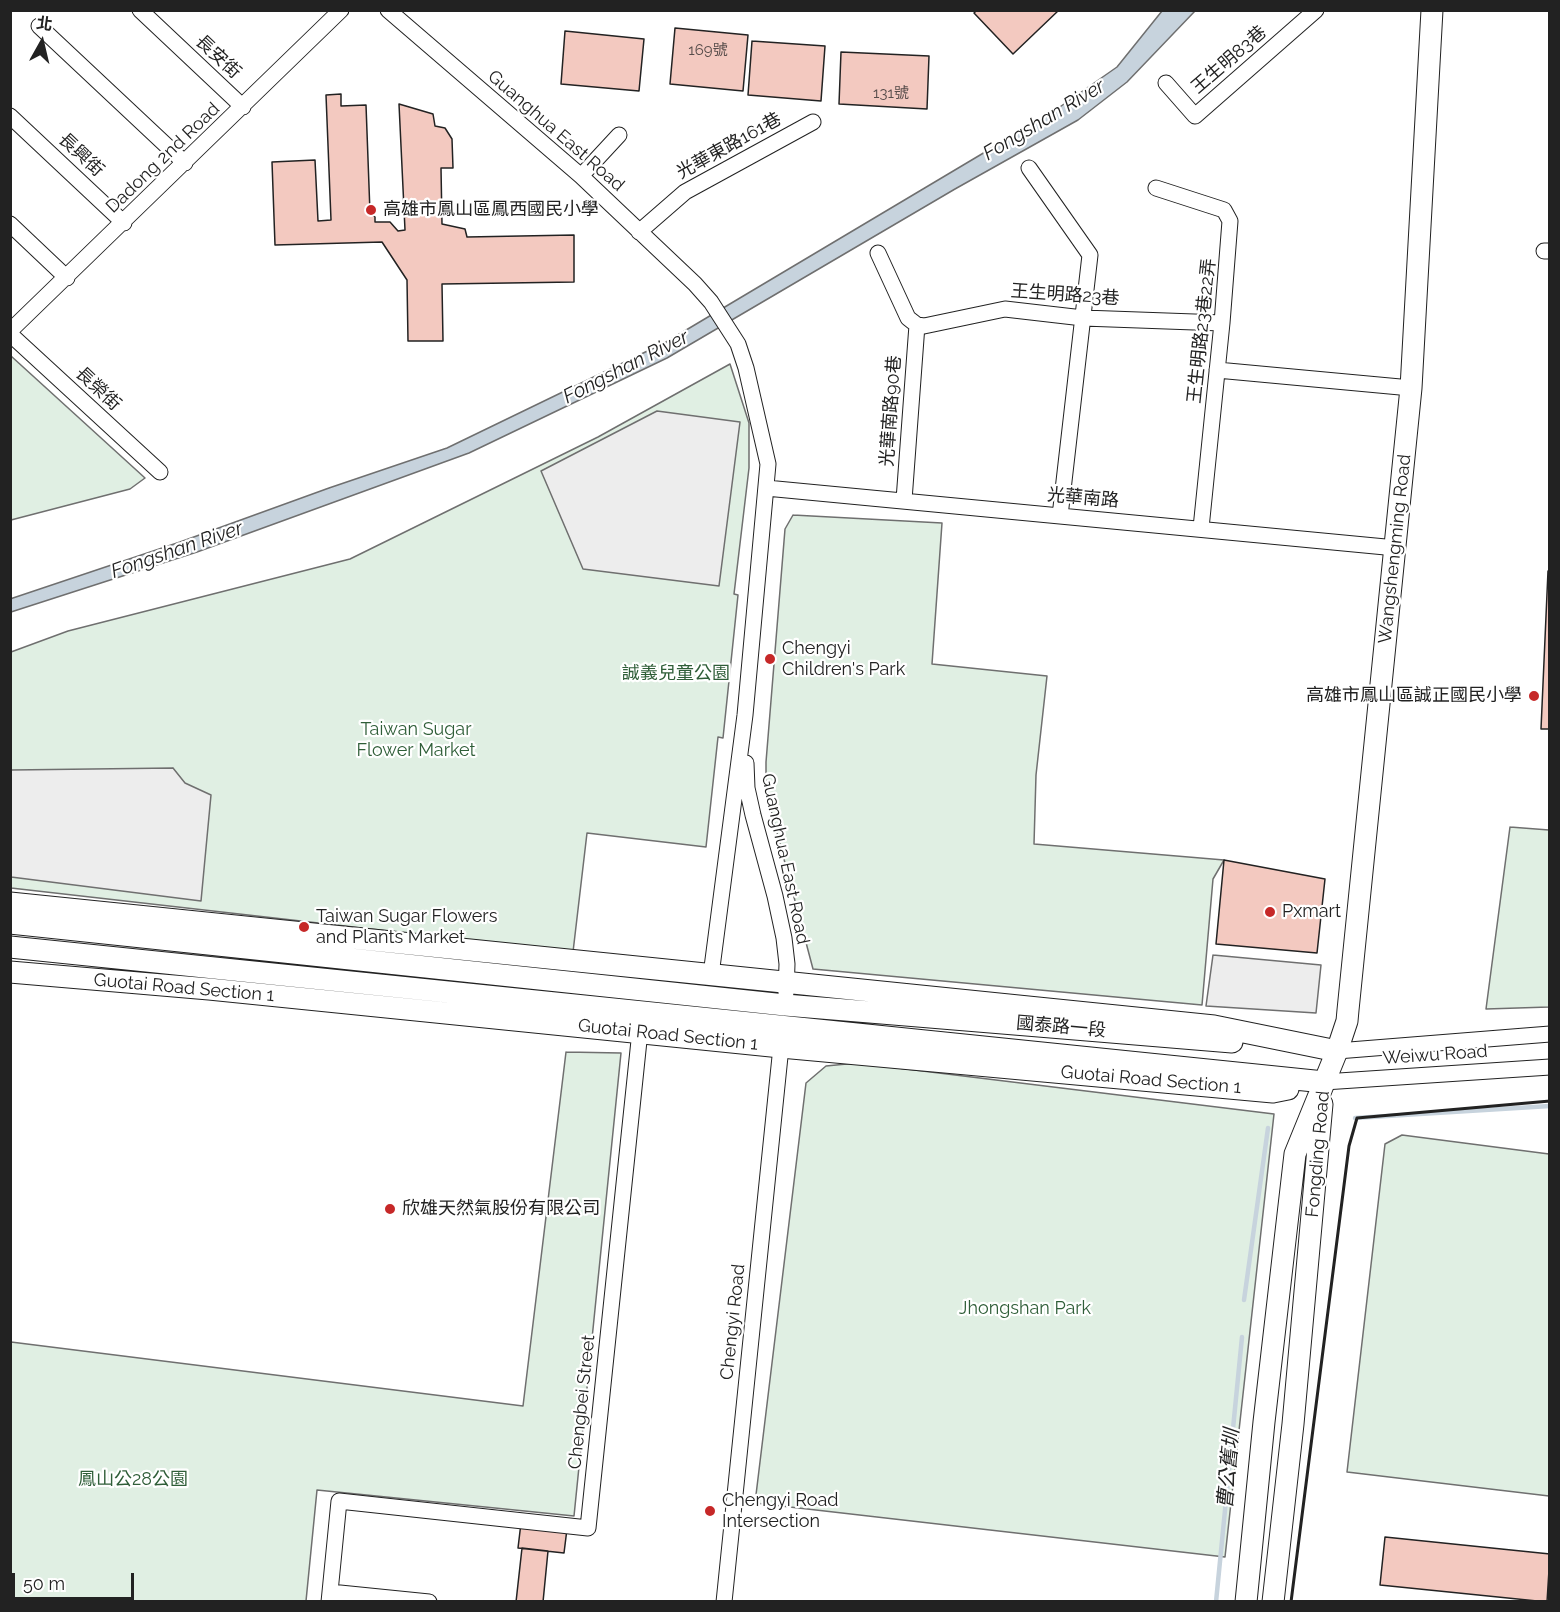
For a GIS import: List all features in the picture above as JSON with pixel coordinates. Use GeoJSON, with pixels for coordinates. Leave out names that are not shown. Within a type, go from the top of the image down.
{"type":"FeatureCollection","features":[{"type":"Feature","properties":{"kind":"street","name":"Dadong 2nd Road"},"geometry":{"type":"LineString","coordinates":[[10,333],[341,10]]}},
{"type":"Feature","properties":{"kind":"street","name":"Guanghua East Road"},"geometry":{"type":"LineString","coordinates":[[388,10],[581,176],[695,284],[711,302],[738,344],[746,368],[768,464],[745,715],[711,975]]}},
{"type":"Feature","properties":{"kind":"street","name":"王生明83巷"},"geometry":{"type":"LineString","coordinates":[[1166,83],[1195,116],[1316,10]]}},
{"type":"Feature","properties":{"kind":"street","name":"Wangshengming Road"},"geometry":{"type":"LineString","coordinates":[[1324,1082],[1347,1021],[1396,548],[1411,388],[1432,10]]}},
{"type":"Feature","properties":{"kind":"street","name":"長安街"},"geometry":{"type":"LineString","coordinates":[[150,14],[243,107]]}},
{"type":"Feature","properties":{"kind":"street"},"geometry":{"type":"LineString","coordinates":[[39,26],[185,163]]}},
{"type":"Feature","properties":{"kind":"street","name":"長興街"},"geometry":{"type":"LineString","coordinates":[[10,116],[124,223]]}},
{"type":"Feature","properties":{"kind":"street","name":"光華東路161巷"},"geometry":{"type":"LineString","coordinates":[[639,232],[685,192],[813,122]]}},
{"type":"Feature","properties":{"kind":"street"},"geometry":{"type":"LineString","coordinates":[[581,176],[620,135]]}},
{"type":"Feature","properties":{"kind":"street"},"geometry":{"type":"LineString","coordinates":[[1029,168],[1090,255],[1060,516]]}},
{"type":"Feature","properties":{"kind":"street","name":"王生明路23巷22弄"},"geometry":{"type":"LineString","coordinates":[[1156,188],[1224,210],[1230,221],[1231,235],[1201,528]]}},
{"type":"Feature","properties":{"kind":"street"},"geometry":{"type":"LineString","coordinates":[[10,224],[67,278]]}},
{"type":"Feature","properties":{"kind":"street"},"geometry":{"type":"LineString","coordinates":[[878,253],[908,318],[917,325]]}},
{"type":"Feature","properties":{"kind":"street","name":"王生明路23巷"},"geometry":{"type":"LineString","coordinates":[[917,325],[924,326],[1005,309],[1083,318],[1222,323]]}},
{"type":"Feature","properties":{"kind":"street","name":"光華南路90巷"},"geometry":{"type":"LineString","coordinates":[[904,500],[917,325]]}},
{"type":"Feature","properties":{"kind":"street","name":"長榮街"},"geometry":{"type":"LineString","coordinates":[[10,333],[160,472]]}},
{"type":"Feature","properties":{"kind":"street"},"geometry":{"type":"LineString","coordinates":[[1217,370],[1411,388]]}},
{"type":"Feature","properties":{"kind":"street","name":"光華南路"},"geometry":{"type":"LineString","coordinates":[[766,488],[1396,548]]}},
{"type":"Feature","properties":{"kind":"street","name":"Guanghua East Road"},"geometry":{"type":"LineString","coordinates":[[745,715],[747,788],[784,938],[787,964],[782,1037]]}},
{"type":"Feature","properties":{"kind":"street"},"geometry":{"type":"LineString","coordinates":[[10,903],[787,983],[894,1003]]}},
{"type":"Feature","properties":{"kind":"street"},"geometry":{"type":"LineString","coordinates":[[10,923],[785,1005]]}},
{"type":"Feature","properties":{"kind":"street","name":"Guotai Road Section 1"},"geometry":{"type":"LineString","coordinates":[[10,947],[782,1037]]}},
{"type":"Feature","properties":{"kind":"street","name":"Guotai Road Section 1"},"geometry":{"type":"LineString","coordinates":[[10,972],[640,1031],[782,1037]]}},
{"type":"Feature","properties":{"kind":"street","name":"國泰路一段"},"geometry":{"type":"LineString","coordinates":[[785,1005],[894,1003],[1337,1051]]}},
{"type":"Feature","properties":{"kind":"street","name":"Chengbei Street"},"geometry":{"type":"LineString","coordinates":[[329,1597],[339,1501],[588,1528],[640,1031]]}},
{"type":"Feature","properties":{"kind":"street","name":"Weiwu Road"},"geometry":{"type":"LineString","coordinates":[[1337,1051],[1550,1034]]}},
{"type":"Feature","properties":{"kind":"street","name":"國泰路一段"},"geometry":{"type":"LineString","coordinates":[[782,1037],[1324,1082]]}},
{"type":"Feature","properties":{"kind":"street","name":"Chengyi Road"},"geometry":{"type":"LineString","coordinates":[[724,1602],[782,1037]]}},
{"type":"Feature","properties":{"kind":"street","name":"Weiwu Road"},"geometry":{"type":"LineString","coordinates":[[1324,1082],[1550,1067]]}},
{"type":"Feature","properties":{"kind":"street","name":"Fongding Road"},"geometry":{"type":"LineString","coordinates":[[1246,1602],[1295,1154],[1324,1082]]}},
{"type":"Feature","properties":{"kind":"street","name":"Fongding Road"},"geometry":{"type":"LineString","coordinates":[[1273,1602],[1294,1413],[1324,1082]]}},
{"type":"Feature","properties":{"kind":"street"},"geometry":{"type":"LineString","coordinates":[[329,1597],[429,1602]]}},
{"type":"Feature","properties":{"kind":"green space"},"geometry":{"type":"Polygon","coordinates":[[[11,356],[145,478],[130,489],[11,520],[11,356]]]}},
{"type":"Feature","properties":{"kind":"green space","name":"Taiwan Sugar Flower Market"},"geometry":{"type":"Polygon","coordinates":[[[730,364],[749,423],[749,468],[734,594],[738,595],[723,738],[718,737],[706,847],[587,833],[573,952],[11,888],[11,652],[68,631],[350,559],[598,437],[730,364]]]}},
{"type":"Feature","properties":{"kind":"green space"},"geometry":{"type":"Polygon","coordinates":[[[793,515],[942,523],[932,664],[1047,676],[1036,775],[1034,844],[1224,860],[1213,879],[1202,1005],[813,969],[766,791],[766,762],[785,529],[793,515]]]}},
{"type":"Feature","properties":{"kind":"green space"},"geometry":{"type":"Polygon","coordinates":[[[1510,827],[1549,830],[1549,1007],[1486,1009],[1510,827]]]}},
{"type":"Feature","properties":{"kind":"green space","name":"鳳山公28公園"},"geometry":{"type":"Polygon","coordinates":[[[566,1052],[621,1053],[574,1516],[317,1490],[306,1601],[11,1601],[11,1342],[523,1406],[566,1052]]]}},
{"type":"Feature","properties":{"kind":"green space","name":"Jhongshan Park"},"geometry":{"type":"Polygon","coordinates":[[[857,1063],[1274,1114],[1225,1557],[755,1503],[806,1083],[826,1066],[857,1063]]]}},
{"type":"Feature","properties":{"kind":"green space"},"geometry":{"type":"Polygon","coordinates":[[[1402,1135],[1549,1154],[1549,1496],[1347,1472],[1385,1144],[1402,1135]]]}},
{"type":"Feature","properties":{"kind":"shaded area"},"geometry":{"type":"Polygon","coordinates":[[[657,411],[740,422],[719,586],[583,569],[541,471],[657,411]]]}},
{"type":"Feature","properties":{"kind":"shaded area"},"geometry":{"type":"Polygon","coordinates":[[[173,768],[185,783],[211,795],[201,901],[11,877],[11,770],[173,768]]]}},
{"type":"Feature","properties":{"kind":"shaded area"},"geometry":{"type":"Polygon","coordinates":[[[1213,955],[1321,965],[1316,1013],[1206,1006],[1213,955]]]}},
{"type":"Feature","properties":{"kind":"water","name":"Fongshan River"},"geometry":{"type":"Polygon","coordinates":[[[1162,11],[1195,11],[1127,82],[1078,120],[955,189],[667,358],[469,453],[197,552],[11,612],[10,599],[447,448],[666,342],[1054,111],[1117,67],[1162,11]]]}},
{"type":"Feature","properties":{"kind":"building"},"geometry":{"type":"Polygon","coordinates":[[[977,10],[1059,10],[1013,54],[974,13],[977,10]]]}},
{"type":"Feature","properties":{"kind":"building"},"geometry":{"type":"Polygon","coordinates":[[[675,28],[748,35],[743,91],[670,84],[675,28]]]}},
{"type":"Feature","properties":{"kind":"building"},"geometry":{"type":"Polygon","coordinates":[[[565,31],[644,39],[639,91],[561,84],[565,31]]]}},
{"type":"Feature","properties":{"kind":"building"},"geometry":{"type":"Polygon","coordinates":[[[752,41],[825,46],[821,101],[748,95],[752,41]]]}},
{"type":"Feature","properties":{"kind":"building"},"geometry":{"type":"Polygon","coordinates":[[[841,52],[929,56],[927,109],[839,104],[841,52]]]}},
{"type":"Feature","properties":{"kind":"building"},"geometry":{"type":"Polygon","coordinates":[[[341,94],[341,106],[366,105],[370,213],[375,217],[375,222],[390,222],[398,231],[405,230],[399,104],[433,114],[435,126],[445,128],[452,139],[453,168],[441,168],[442,224],[465,229],[467,237],[574,235],[574,282],[442,284],[443,341],[408,341],[407,280],[382,242],[275,245],[272,162],[315,160],[318,221],[331,220],[326,95],[341,94]]]}},
{"type":"Feature","properties":{"kind":"building"},"geometry":{"type":"Polygon","coordinates":[[[1548,571],[1550,571],[1550,729],[1541,729],[1548,571]]]}},
{"type":"Feature","properties":{"kind":"building","name":"Pxmart"},"geometry":{"type":"Polygon","coordinates":[[[1224,860],[1325,879],[1317,953],[1216,944],[1224,860]]]}},
{"type":"Feature","properties":{"kind":"building"},"geometry":{"type":"Polygon","coordinates":[[[521,1523],[567,1529],[564,1553],[518,1548],[521,1523]]]}},
{"type":"Feature","properties":{"kind":"building"},"geometry":{"type":"Polygon","coordinates":[[[1385,1537],[1550,1554],[1547,1602],[1380,1585],[1385,1537]]]}},
{"type":"Feature","properties":{"kind":"building"},"geometry":{"type":"Polygon","coordinates":[[[522,1548],[548,1551],[543,1602],[516,1602],[522,1548]]]}},
{"type":"Feature","properties":{"kind":"waterway","name":"曹公舊圳"},"geometry":{"type":"LineString","coordinates":[[1355,1118],[1550,1106]]}},
{"type":"Feature","properties":{"kind":"waterway","name":"曹公舊圳"},"geometry":{"type":"LineString","coordinates":[[1244,1300],[1268,1128]]}},
{"type":"Feature","properties":{"kind":"waterway","name":"曹公舊圳"},"geometry":{"type":"LineString","coordinates":[[1216,1602],[1242,1337]]}},
{"type":"Feature","properties":{"kind":"wall"},"geometry":{"type":"LineString","coordinates":[[1291,1602],[1349,1146],[1357,1118],[1550,1101]]}},
{"type":"Feature","properties":{"kind":"place","name":"高雄市鳳山區鳳西國民小學"},"geometry":{"type":"Point","coordinates":[371,210]}},
{"type":"Feature","properties":{"kind":"place","name":"Chengyi Children's Park"},"geometry":{"type":"Point","coordinates":[770,659]}},
{"type":"Feature","properties":{"kind":"place","name":"高雄市鳳山區誠正國民小學"},"geometry":{"type":"Point","coordinates":[1534,696]}},
{"type":"Feature","properties":{"kind":"place","name":"Pxmart"},"geometry":{"type":"Point","coordinates":[1270,912]}},
{"type":"Feature","properties":{"kind":"place","name":"Taiwan Sugar Flowers and Plants Market"},"geometry":{"type":"Point","coordinates":[304,927]}},
{"type":"Feature","properties":{"kind":"place","name":"欣雄天然氣股份有限公司"},"geometry":{"type":"Point","coordinates":[390,1209]}},
{"type":"Feature","properties":{"kind":"place","name":"Chengyi Road Intersection"},"geometry":{"type":"Point","coordinates":[710,1511]}},
{"type":"Feature","properties":{"kind":"park label","name":"誠義兒童公園"},"geometry":{"type":"Point","coordinates":[676,674]}}]}
